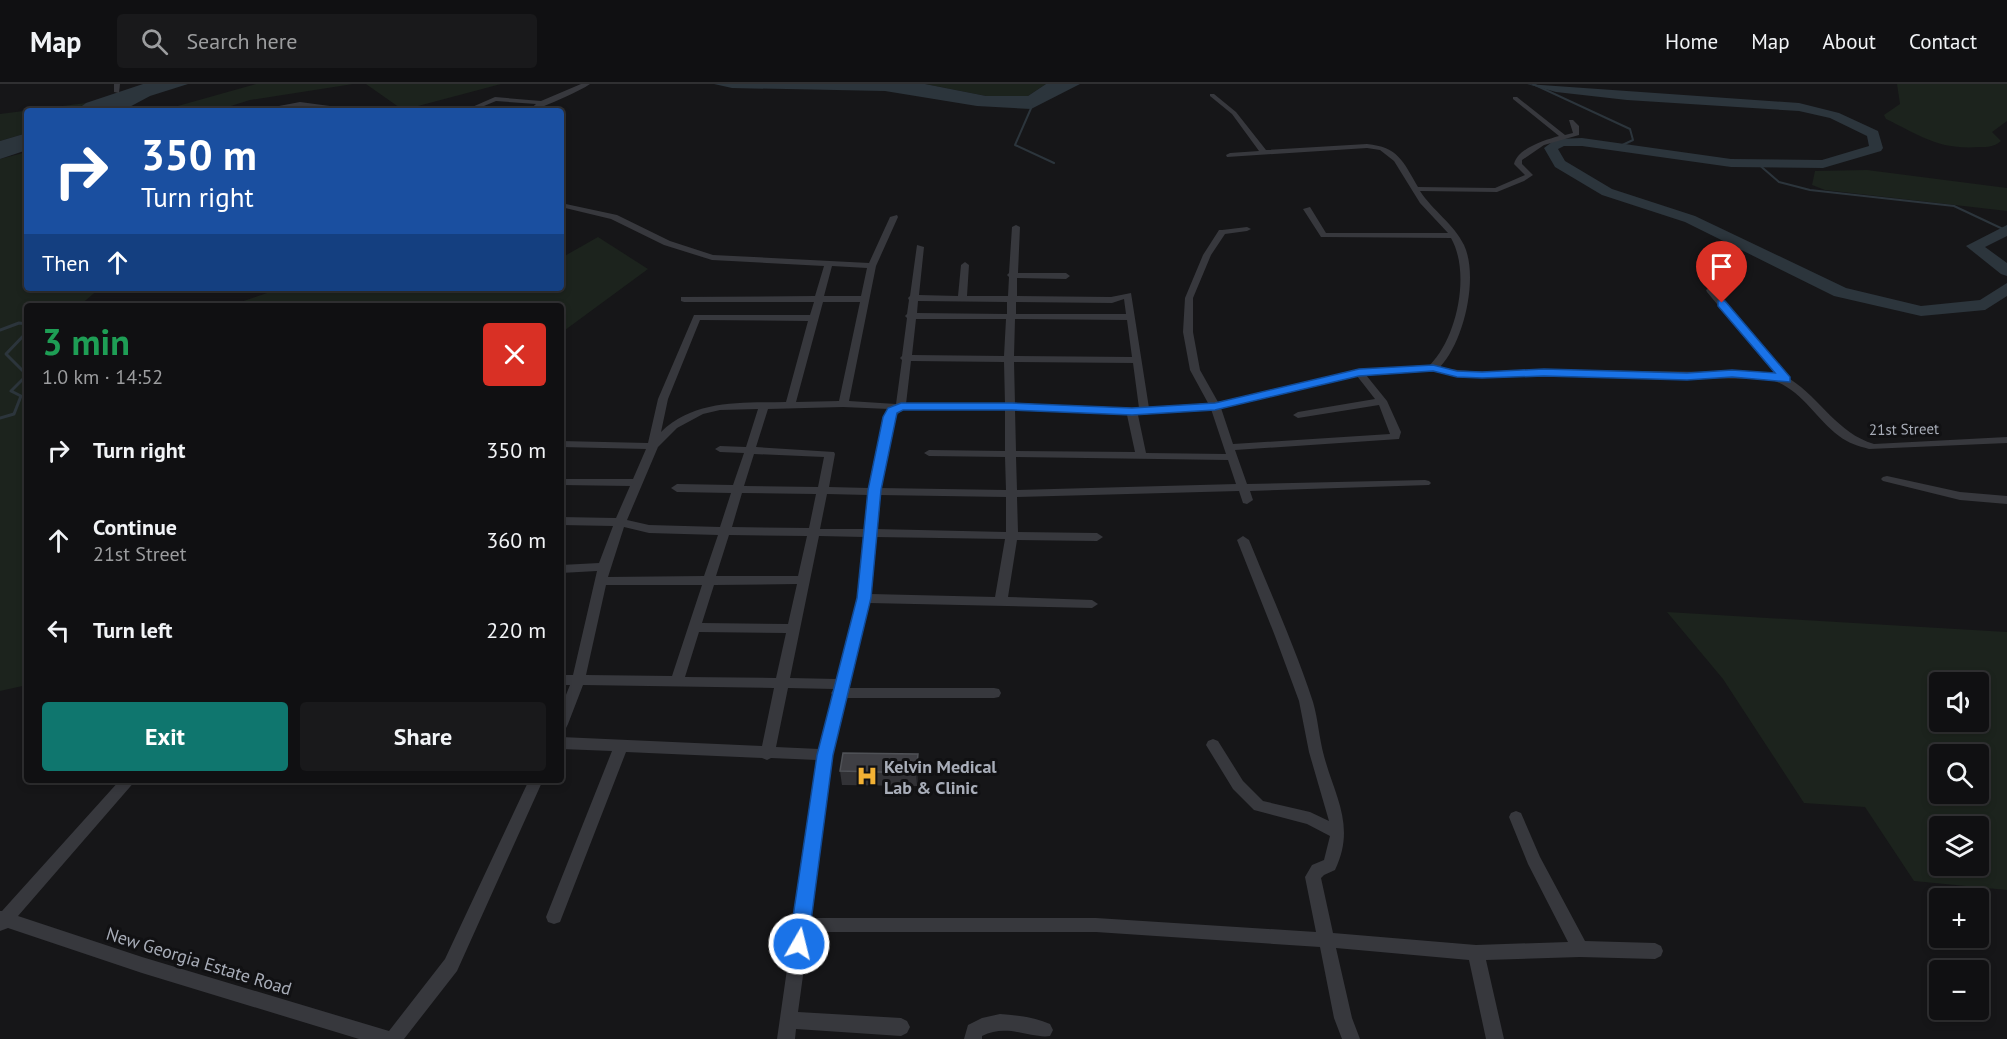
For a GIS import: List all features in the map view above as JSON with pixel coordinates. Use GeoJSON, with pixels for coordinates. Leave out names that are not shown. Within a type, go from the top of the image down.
{"type":"FeatureCollection","features":[{"type":"Feature","properties":{"kind":"street"},"geometry":{"type":"LineString","coordinates":[[535,108],[542,102],[587,84]]}},
{"type":"Feature","properties":{"kind":"street"},"geometry":{"type":"LineString","coordinates":[[1212,95],[1234,113],[1264,153]]}},
{"type":"Feature","properties":{"kind":"street"},"geometry":{"type":"LineString","coordinates":[[1515,98],[1564,137]]}},
{"type":"Feature","properties":{"kind":"street"},"geometry":{"type":"LineString","coordinates":[[473,108],[495,99],[542,102]]}},
{"type":"Feature","properties":{"kind":"street"},"geometry":{"type":"LineString","coordinates":[[278,108],[308,104],[333,108]]}},
{"type":"Feature","properties":{"kind":"street"},"geometry":{"type":"LineString","coordinates":[[1415,189],[1497,190],[1502,184],[1519,182],[1529,175],[1518,164],[1519,159],[1541,143],[1577,134],[1576,126],[1571,121]]}},
{"type":"Feature","properties":{"kind":"street"},"geometry":{"type":"LineString","coordinates":[[1230,155],[1380,147],[1398,161],[1415,189],[1454,236],[1462,250],[1466,268],[1460,315],[1441,362],[1433,368]]}},
{"type":"Feature","properties":{"kind":"street"},"geometry":{"type":"LineString","coordinates":[[564,206],[614,217],[667,243],[712,257],[828,266],[872,266]]}},
{"type":"Feature","properties":{"kind":"street"},"geometry":{"type":"LineString","coordinates":[[1307,209],[1324,235],[1454,236]]}},
{"type":"Feature","properties":{"kind":"street"},"geometry":{"type":"LineString","coordinates":[[843,404],[872,266],[894,217]]}},
{"type":"Feature","properties":{"kind":"street"},"geometry":{"type":"LineString","coordinates":[[1001,600],[1012,535],[1010,316],[1016,227]]}},
{"type":"Feature","properties":{"kind":"street"},"geometry":{"type":"LineString","coordinates":[[1247,229],[1222,232],[1207,255],[1189,298],[1188,332],[1195,369],[1215,406],[1247,500]]}},
{"type":"Feature","properties":{"kind":"street"},"geometry":{"type":"LineString","coordinates":[[901,407],[912,298],[920,247]]}},
{"type":"Feature","properties":{"kind":"street"},"geometry":{"type":"LineString","coordinates":[[962,299],[965,265]]}},
{"type":"Feature","properties":{"kind":"street"},"geometry":{"type":"LineString","coordinates":[[790,405],[828,266]]}},
{"type":"Feature","properties":{"kind":"street"},"geometry":{"type":"LineString","coordinates":[[1011,275],[1066,276]]}},
{"type":"Feature","properties":{"kind":"street","name":"21st Street"},"geometry":{"type":"LineString","coordinates":[[1710,290],[1786,380],[1842,435],[1858,444],[1873,447],[2007,440]]}},
{"type":"Feature","properties":{"kind":"street"},"geometry":{"type":"LineString","coordinates":[[912,298],[1112,300],[1128,295],[1136,360],[1141,455]]}},
{"type":"Feature","properties":{"kind":"street"},"geometry":{"type":"LineString","coordinates":[[684,299],[865,299]]}},
{"type":"Feature","properties":{"kind":"street"},"geometry":{"type":"LineString","coordinates":[[910,316],[1131,317]]}},
{"type":"Feature","properties":{"kind":"street"},"geometry":{"type":"LineString","coordinates":[[564,716],[578,681],[604,567],[620,522],[653,446],[663,399],[697,317],[813,318]]}},
{"type":"Feature","properties":{"kind":"street"},"geometry":{"type":"LineString","coordinates":[[905,358],[1136,360]]}},
{"type":"Feature","properties":{"kind":"street"},"geometry":{"type":"LineString","coordinates":[[564,444],[653,446],[673,426],[699,412],[720,407],[843,404],[1138,412],[1215,406],[1359,372],[1433,368],[1457,374],[1482,375],[1544,373],[1687,376],[1732,374],[1770,376],[1786,380]]}},
{"type":"Feature","properties":{"kind":"street"},"geometry":{"type":"LineString","coordinates":[[929,453],[1141,455],[1232,452],[1395,437],[1396,432],[1382,401],[1359,372]]}},
{"type":"Feature","properties":{"kind":"street"},"geometry":{"type":"LineString","coordinates":[[1298,415],[1382,401]]}},
{"type":"Feature","properties":{"kind":"street"},"geometry":{"type":"LineString","coordinates":[[677,682],[764,406]]}},
{"type":"Feature","properties":{"kind":"street"},"geometry":{"type":"LineString","coordinates":[[786,1039],[825,755],[864,598],[874,490],[889,417],[892,411],[901,407]]}},
{"type":"Feature","properties":{"kind":"street"},"geometry":{"type":"LineString","coordinates":[[720,448],[828,452],[831,454],[767,754]]}},
{"type":"Feature","properties":{"kind":"street"},"geometry":{"type":"LineString","coordinates":[[1887,479],[1960,496],[2007,500]]}},
{"type":"Feature","properties":{"kind":"street"},"geometry":{"type":"LineString","coordinates":[[564,482],[636,483]]}},
{"type":"Feature","properties":{"kind":"street"},"geometry":{"type":"LineString","coordinates":[[677,488],[1010,494],[1425,483]]}},
{"type":"Feature","properties":{"kind":"street"},"geometry":{"type":"LineString","coordinates":[[564,521],[620,522],[650,529],[1097,537]]}},
{"type":"Feature","properties":{"kind":"street"},"geometry":{"type":"LineString","coordinates":[[1244,540],[1304,694],[1316,753],[1334,802],[1338,833],[1336,852],[1330,865],[1318,870],[1313,877],[1314,891],[1328,940],[1342,1018],[1351,1039]]}},
{"type":"Feature","properties":{"kind":"street"},"geometry":{"type":"LineString","coordinates":[[564,569],[604,567]]}},
{"type":"Feature","properties":{"kind":"street"},"geometry":{"type":"LineString","coordinates":[[601,581],[805,580]]}},
{"type":"Feature","properties":{"kind":"street"},"geometry":{"type":"LineString","coordinates":[[864,598],[1092,604]]}},
{"type":"Feature","properties":{"kind":"street"},"geometry":{"type":"LineString","coordinates":[[695,627],[794,629]]}},
{"type":"Feature","properties":{"kind":"street"},"geometry":{"type":"LineString","coordinates":[[564,680],[782,683],[840,688],[994,693]]}},
{"type":"Feature","properties":{"kind":"street"},"geometry":{"type":"LineString","coordinates":[[564,743],[825,755]]}},
{"type":"Feature","properties":{"kind":"street"},"geometry":{"type":"LineString","coordinates":[[554,917],[621,745]]}},
{"type":"Feature","properties":{"kind":"street"},"geometry":{"type":"LineString","coordinates":[[1213,745],[1238,785],[1259,806],[1310,818],[1338,833]]}},
{"type":"Feature","properties":{"kind":"street"},"geometry":{"type":"LineString","coordinates":[[2,921],[126,783]]}},
{"type":"Feature","properties":{"kind":"street"},"geometry":{"type":"LineString","coordinates":[[393,1039],[451,965],[535,783]]}},
{"type":"Feature","properties":{"kind":"street"},"geometry":{"type":"LineString","coordinates":[[1516,817],[1533,859],[1580,949]]}},
{"type":"Feature","properties":{"kind":"street","name":"New Georgia Estate Road"},"geometry":{"type":"LineString","coordinates":[[2,921],[388,1039]]}},
{"type":"Feature","properties":{"kind":"street"},"geometry":{"type":"LineString","coordinates":[[801,925],[1096,926],[1328,940],[1476,953],[1580,949],[1655,951]]}},
{"type":"Feature","properties":{"kind":"street"},"geometry":{"type":"LineString","coordinates":[[1476,953],[1495,1039]]}},
{"type":"Feature","properties":{"kind":"street"},"geometry":{"type":"LineString","coordinates":[[788,1020],[901,1026]]}},
{"type":"Feature","properties":{"kind":"street"},"geometry":{"type":"LineString","coordinates":[[974,1039],[974,1031],[980,1026],[1006,1022],[1044,1030]]}},
{"type":"Feature","properties":{"kind":"shaded area"},"geometry":{"type":"Polygon","coordinates":[[[143,84],[188,84],[150,96],[128,108],[79,108],[86,103],[143,84]]]}},
{"type":"Feature","properties":{"kind":"shaded area"},"geometry":{"type":"Polygon","coordinates":[[[256,84],[353,84],[250,100],[225,108],[171,108],[256,84]]]}},
{"type":"Feature","properties":{"kind":"shaded area"},"geometry":{"type":"Polygon","coordinates":[[[366,84],[501,84],[411,108],[400,108],[366,84]]]}},
{"type":"Feature","properties":{"kind":"shaded area"},"geometry":{"type":"Polygon","coordinates":[[[714,84],[925,84],[986,96],[1028,96],[1046,84],[1080,84],[1031,109],[977,106],[885,91],[732,88],[714,84]]]}},
{"type":"Feature","properties":{"kind":"shaded area"},"geometry":{"type":"Polygon","coordinates":[[[925,84],[1046,84],[1028,96],[986,96],[925,84]]]}},
{"type":"Feature","properties":{"kind":"shaded area"},"geometry":{"type":"Polygon","coordinates":[[[1897,84],[2007,84],[2007,121],[1992,132],[2001,141],[1988,147],[1941,144],[1886,119],[1884,115],[1900,104],[1897,84]]]}},
{"type":"Feature","properties":{"kind":"shaded area"},"geometry":{"type":"Polygon","coordinates":[[[86,103],[79,108],[47,108],[86,103]]]}},
{"type":"Feature","properties":{"kind":"shaded area"},"geometry":{"type":"Polygon","coordinates":[[[24,111],[24,134],[0,141],[0,114],[24,111]]]}},
{"type":"Feature","properties":{"kind":"shaded area"},"geometry":{"type":"Polygon","coordinates":[[[24,134],[24,151],[0,159],[0,141],[24,134]]]}},
{"type":"Feature","properties":{"kind":"shaded area"},"geometry":{"type":"Polygon","coordinates":[[[24,153],[24,291],[96,291],[82,303],[24,303],[24,686],[0,691],[0,159],[24,153]]]}},
{"type":"Feature","properties":{"kind":"shaded area"},"geometry":{"type":"Polygon","coordinates":[[[1867,170],[2007,188],[2007,211],[1825,190],[1812,185],[1815,171],[1867,170]]]}},
{"type":"Feature","properties":{"kind":"shaded area"},"geometry":{"type":"Polygon","coordinates":[[[598,237],[648,269],[564,331],[564,303],[238,303],[267,293],[564,291],[564,256],[598,237]]]}},
{"type":"Feature","properties":{"kind":"shaded area"},"geometry":{"type":"Polygon","coordinates":[[[1667,612],[2007,632],[2007,890],[1914,881],[1865,807],[1804,803],[1723,679],[1667,612]]]}},
{"type":"Feature","properties":{"kind":"building"},"geometry":{"type":"Polygon","coordinates":[[[843,753],[918,754],[916,773],[840,771],[843,753]]]}},
{"type":"Feature","properties":{"kind":"waterway"},"geometry":{"type":"LineString","coordinates":[[1533,84],[1630,129],[1633,140],[1618,147]]}},
{"type":"Feature","properties":{"kind":"waterway"},"geometry":{"type":"LineString","coordinates":[[1533,84],[1627,96],[1799,107],[1816,110],[1853,123],[1873,134],[1876,148],[1823,164],[1731,163],[1582,142],[1561,142],[1551,148],[1560,164],[1607,192],[1690,219],[1840,292],[1921,311],[1985,305],[2007,288]]}},
{"type":"Feature","properties":{"kind":"waterway"},"geometry":{"type":"LineString","coordinates":[[1032,106],[1015,145],[1054,163]]}},
{"type":"Feature","properties":{"kind":"waterway"},"geometry":{"type":"LineString","coordinates":[[1757,163],[1779,182],[1810,190],[1954,206],[2005,230]]}},
{"type":"Feature","properties":{"kind":"waterway"},"geometry":{"type":"LineString","coordinates":[[2007,230],[1974,246],[2007,271]]}},
{"type":"Feature","properties":{"kind":"waterway"},"geometry":{"type":"LineString","coordinates":[[0,330],[19,323],[24,324]]}},
{"type":"Feature","properties":{"kind":"waterway"},"geometry":{"type":"LineString","coordinates":[[24,335],[6,354],[24,372]]}},
{"type":"Feature","properties":{"kind":"waterway"},"geometry":{"type":"LineString","coordinates":[[0,418],[14,414],[21,396],[11,391],[24,378]]}},
{"type":"Feature","properties":{"kind":"place","name":"Kelvin Medical Lab & Clinic"},"geometry":{"type":"Point","coordinates":[867,776]}},
{"type":"Feature","properties":{"kind":"route"},"geometry":{"type":"LineString","coordinates":[[799,944],[825,755],[864,598],[874,490],[892,411],[901,407],[1012,407],[1132,412],[1215,406],[1359,372],[1433,368],[1457,374],[1482,375],[1513,373],[1648,376],[1732,374],[1770,376],[1786,380],[1722,303]]}}]}
